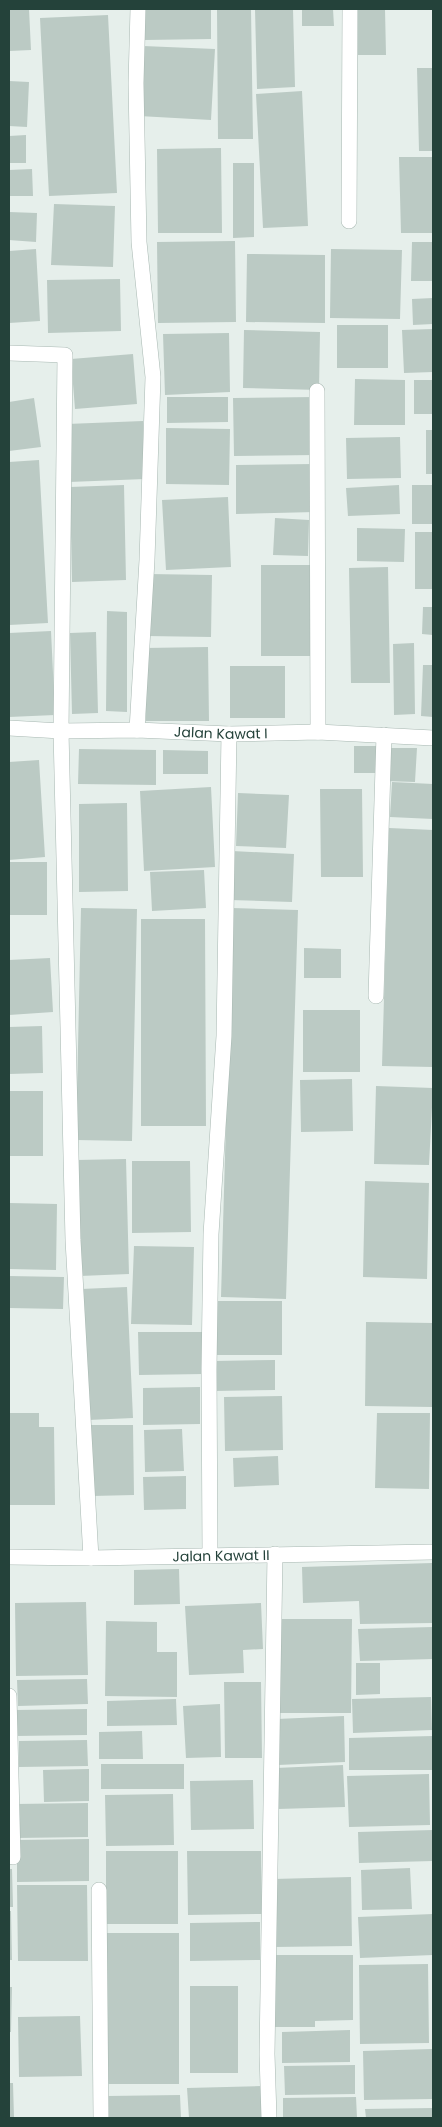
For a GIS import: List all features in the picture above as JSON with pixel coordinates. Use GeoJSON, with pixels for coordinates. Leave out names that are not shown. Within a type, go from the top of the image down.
{"type":"FeatureCollection","features":[{"type":"Feature","properties":{"kind":"street"},"geometry":{"type":"LineString","coordinates":[[137,730],[153,377],[139,242],[136,83],[138,9]]}},
{"type":"Feature","properties":{"kind":"street"},"geometry":{"type":"LineString","coordinates":[[349,221],[350,9]]}},
{"type":"Feature","properties":{"kind":"street"},"geometry":{"type":"LineString","coordinates":[[9,353],[64,355],[61,731],[74,1240],[91,1558]]}},
{"type":"Feature","properties":{"kind":"street"},"geometry":{"type":"LineString","coordinates":[[317,391],[318,732]]}},
{"type":"Feature","properties":{"kind":"street","name":"Jalan Kawat I"},"geometry":{"type":"LineString","coordinates":[[9,728],[61,731],[137,730],[229,734],[318,732],[433,738]]}},
{"type":"Feature","properties":{"kind":"street"},"geometry":{"type":"LineString","coordinates":[[210,1555],[209,1369],[211,1234],[224,1036],[229,734]]}},
{"type":"Feature","properties":{"kind":"street"},"geometry":{"type":"LineString","coordinates":[[376,996],[384,735]]}},
{"type":"Feature","properties":{"kind":"street","name":"Jalan Kawat II"},"geometry":{"type":"LineString","coordinates":[[9,1556],[91,1558],[433,1552]]}},
{"type":"Feature","properties":{"kind":"street"},"geometry":{"type":"LineString","coordinates":[[269,2118],[267,2054],[275,1554]]}},
{"type":"Feature","properties":{"kind":"street"},"geometry":{"type":"LineString","coordinates":[[9,1696],[13,1857]]}},
{"type":"Feature","properties":{"kind":"street"},"geometry":{"type":"LineString","coordinates":[[99,1890],[101,2118]]}},
{"type":"Feature","properties":{"kind":"building"},"geometry":{"type":"Polygon","coordinates":[[[9,9],[29,9],[31,50],[9,51],[9,9]]]}},
{"type":"Feature","properties":{"kind":"building"},"geometry":{"type":"Polygon","coordinates":[[[145,9],[211,9],[211,39],[145,40],[145,9]]]}},
{"type":"Feature","properties":{"kind":"building"},"geometry":{"type":"Polygon","coordinates":[[[217,9],[251,9],[253,139],[218,139],[217,9]]]}},
{"type":"Feature","properties":{"kind":"building"},"geometry":{"type":"Polygon","coordinates":[[[255,9],[293,9],[295,87],[257,89],[255,9]]]}},
{"type":"Feature","properties":{"kind":"building"},"geometry":{"type":"Polygon","coordinates":[[[302,9],[333,9],[334,26],[302,26],[302,9]]]}},
{"type":"Feature","properties":{"kind":"building"},"geometry":{"type":"Polygon","coordinates":[[[358,9],[385,9],[386,55],[358,55],[358,9]]]}},
{"type":"Feature","properties":{"kind":"building"},"geometry":{"type":"Polygon","coordinates":[[[108,15],[117,193],[49,196],[40,18],[108,15]]]}},
{"type":"Feature","properties":{"kind":"building"},"geometry":{"type":"Polygon","coordinates":[[[143,46],[215,49],[211,120],[139,116],[143,46]]]}},
{"type":"Feature","properties":{"kind":"building"},"geometry":{"type":"Polygon","coordinates":[[[417,68],[433,68],[433,151],[419,151],[417,68]]]}},
{"type":"Feature","properties":{"kind":"building"},"geometry":{"type":"Polygon","coordinates":[[[9,81],[29,82],[27,127],[9,126],[9,81]]]}},
{"type":"Feature","properties":{"kind":"building"},"geometry":{"type":"Polygon","coordinates":[[[302,91],[308,226],[263,228],[256,94],[302,91]]]}},
{"type":"Feature","properties":{"kind":"building"},"geometry":{"type":"Polygon","coordinates":[[[26,135],[26,163],[9,163],[9,136],[26,135]]]}},
{"type":"Feature","properties":{"kind":"building"},"geometry":{"type":"Polygon","coordinates":[[[221,148],[222,233],[158,233],[157,149],[221,148]]]}},
{"type":"Feature","properties":{"kind":"building"},"geometry":{"type":"Polygon","coordinates":[[[399,157],[433,157],[433,233],[401,233],[399,157]]]}},
{"type":"Feature","properties":{"kind":"building"},"geometry":{"type":"Polygon","coordinates":[[[233,163],[254,163],[254,237],[233,238],[233,163]]]}},
{"type":"Feature","properties":{"kind":"building"},"geometry":{"type":"Polygon","coordinates":[[[32,169],[33,196],[9,196],[9,170],[32,169]]]}},
{"type":"Feature","properties":{"kind":"building"},"geometry":{"type":"Polygon","coordinates":[[[54,204],[115,206],[113,267],[51,265],[54,204]]]}},
{"type":"Feature","properties":{"kind":"building"},"geometry":{"type":"Polygon","coordinates":[[[9,212],[37,213],[36,242],[9,240],[9,212]]]}},
{"type":"Feature","properties":{"kind":"building"},"geometry":{"type":"Polygon","coordinates":[[[235,241],[236,322],[158,323],[157,242],[235,241]]]}},
{"type":"Feature","properties":{"kind":"building"},"geometry":{"type":"Polygon","coordinates":[[[412,242],[433,242],[433,281],[411,281],[412,242]]]}},
{"type":"Feature","properties":{"kind":"building"},"geometry":{"type":"Polygon","coordinates":[[[36,249],[40,321],[9,323],[9,251],[36,249]]]}},
{"type":"Feature","properties":{"kind":"building"},"geometry":{"type":"Polygon","coordinates":[[[331,249],[402,250],[400,319],[330,318],[331,249]]]}},
{"type":"Feature","properties":{"kind":"building"},"geometry":{"type":"Polygon","coordinates":[[[247,254],[325,255],[325,323],[246,322],[247,254]]]}},
{"type":"Feature","properties":{"kind":"building"},"geometry":{"type":"Polygon","coordinates":[[[120,279],[121,331],[48,333],[47,280],[120,279]]]}},
{"type":"Feature","properties":{"kind":"building"},"geometry":{"type":"Polygon","coordinates":[[[433,298],[433,324],[413,325],[412,299],[433,298]]]}},
{"type":"Feature","properties":{"kind":"building"},"geometry":{"type":"Polygon","coordinates":[[[337,325],[388,325],[388,368],[337,368],[337,325]]]}},
{"type":"Feature","properties":{"kind":"building"},"geometry":{"type":"Polygon","coordinates":[[[433,329],[433,372],[404,373],[402,330],[433,329]]]}},
{"type":"Feature","properties":{"kind":"building"},"geometry":{"type":"Polygon","coordinates":[[[244,330],[320,332],[319,390],[243,388],[244,330]]]}},
{"type":"Feature","properties":{"kind":"building"},"geometry":{"type":"Polygon","coordinates":[[[229,333],[230,392],[165,395],[163,334],[229,333]]]}},
{"type":"Feature","properties":{"kind":"building"},"geometry":{"type":"Polygon","coordinates":[[[133,354],[137,404],[75,409],[71,359],[133,354]]]}},
{"type":"Feature","properties":{"kind":"building"},"geometry":{"type":"Polygon","coordinates":[[[355,379],[405,380],[405,425],[354,425],[355,379]]]}},
{"type":"Feature","properties":{"kind":"building"},"geometry":{"type":"Polygon","coordinates":[[[414,380],[433,380],[433,414],[414,414],[414,380]]]}},
{"type":"Feature","properties":{"kind":"building"},"geometry":{"type":"Polygon","coordinates":[[[167,397],[228,397],[228,422],[167,423],[167,397]]]}},
{"type":"Feature","properties":{"kind":"building"},"geometry":{"type":"Polygon","coordinates":[[[315,397],[315,455],[234,456],[233,398],[315,397]]]}},
{"type":"Feature","properties":{"kind":"building"},"geometry":{"type":"Polygon","coordinates":[[[34,398],[41,447],[9,451],[9,402],[34,398]]]}},
{"type":"Feature","properties":{"kind":"building"},"geometry":{"type":"Polygon","coordinates":[[[143,421],[145,479],[69,482],[67,424],[143,421]]]}},
{"type":"Feature","properties":{"kind":"building"},"geometry":{"type":"Polygon","coordinates":[[[166,428],[230,429],[229,485],[166,484],[166,428]]]}},
{"type":"Feature","properties":{"kind":"building"},"geometry":{"type":"Polygon","coordinates":[[[426,430],[433,430],[433,474],[426,474],[426,430]]]}},
{"type":"Feature","properties":{"kind":"building"},"geometry":{"type":"Polygon","coordinates":[[[400,437],[401,478],[347,479],[346,438],[400,437]]]}},
{"type":"Feature","properties":{"kind":"building"},"geometry":{"type":"Polygon","coordinates":[[[39,460],[48,623],[9,625],[9,462],[39,460]]]}},
{"type":"Feature","properties":{"kind":"building"},"geometry":{"type":"Polygon","coordinates":[[[314,464],[315,512],[236,514],[236,465],[314,464]]]}},
{"type":"Feature","properties":{"kind":"building"},"geometry":{"type":"Polygon","coordinates":[[[124,485],[126,580],[72,582],[70,487],[124,485]]]}},
{"type":"Feature","properties":{"kind":"building"},"geometry":{"type":"Polygon","coordinates":[[[399,485],[400,514],[348,516],[346,488],[399,485]]]}},
{"type":"Feature","properties":{"kind":"building"},"geometry":{"type":"Polygon","coordinates":[[[412,485],[433,485],[433,524],[412,524],[412,485]]]}},
{"type":"Feature","properties":{"kind":"building"},"geometry":{"type":"Polygon","coordinates":[[[228,497],[231,567],[166,570],[162,500],[228,497]]]}},
{"type":"Feature","properties":{"kind":"building"},"geometry":{"type":"Polygon","coordinates":[[[275,518],[309,520],[308,556],[273,555],[275,518]]]}},
{"type":"Feature","properties":{"kind":"building"},"geometry":{"type":"Polygon","coordinates":[[[357,528],[405,529],[404,562],[357,561],[357,528]]]}},
{"type":"Feature","properties":{"kind":"building"},"geometry":{"type":"Polygon","coordinates":[[[415,532],[433,532],[433,589],[415,589],[415,532]]]}},
{"type":"Feature","properties":{"kind":"building"},"geometry":{"type":"Polygon","coordinates":[[[261,565],[316,565],[316,656],[261,656],[261,565]]]}},
{"type":"Feature","properties":{"kind":"building"},"geometry":{"type":"Polygon","coordinates":[[[388,567],[390,683],[351,683],[349,568],[388,567]]]}},
{"type":"Feature","properties":{"kind":"building"},"geometry":{"type":"Polygon","coordinates":[[[149,574],[212,575],[211,637],[147,636],[149,574]]]}},
{"type":"Feature","properties":{"kind":"building"},"geometry":{"type":"Polygon","coordinates":[[[423,607],[433,607],[433,635],[422,634],[423,607]]]}},
{"type":"Feature","properties":{"kind":"building"},"geometry":{"type":"Polygon","coordinates":[[[107,611],[127,612],[127,712],[106,711],[107,611]]]}},
{"type":"Feature","properties":{"kind":"building"},"geometry":{"type":"Polygon","coordinates":[[[51,631],[55,715],[9,717],[9,633],[51,631]]]}},
{"type":"Feature","properties":{"kind":"building"},"geometry":{"type":"Polygon","coordinates":[[[96,632],[98,713],[72,714],[70,633],[96,632]]]}},
{"type":"Feature","properties":{"kind":"building"},"geometry":{"type":"Polygon","coordinates":[[[414,643],[415,714],[394,715],[393,644],[414,643]]]}},
{"type":"Feature","properties":{"kind":"building"},"geometry":{"type":"Polygon","coordinates":[[[208,647],[209,721],[146,721],[145,648],[208,647]]]}},
{"type":"Feature","properties":{"kind":"building"},"geometry":{"type":"Polygon","coordinates":[[[423,665],[433,665],[433,717],[421,716],[423,665]]]}},
{"type":"Feature","properties":{"kind":"building"},"geometry":{"type":"Polygon","coordinates":[[[230,666],[285,666],[285,718],[230,718],[230,666]]]}},
{"type":"Feature","properties":{"kind":"building"},"geometry":{"type":"Polygon","coordinates":[[[354,746],[378,746],[378,773],[354,773],[354,746]]]}},
{"type":"Feature","properties":{"kind":"building"},"geometry":{"type":"Polygon","coordinates":[[[387,748],[417,748],[415,782],[386,781],[387,748]]]}},
{"type":"Feature","properties":{"kind":"building"},"geometry":{"type":"Polygon","coordinates":[[[79,749],[156,750],[156,785],[78,784],[79,749]]]}},
{"type":"Feature","properties":{"kind":"building"},"geometry":{"type":"Polygon","coordinates":[[[163,750],[208,751],[208,774],[163,774],[163,750]]]}},
{"type":"Feature","properties":{"kind":"building"},"geometry":{"type":"Polygon","coordinates":[[[39,760],[45,857],[9,860],[9,762],[39,760]]]}},
{"type":"Feature","properties":{"kind":"building"},"geometry":{"type":"Polygon","coordinates":[[[392,782],[433,784],[433,819],[390,817],[392,782]]]}},
{"type":"Feature","properties":{"kind":"building"},"geometry":{"type":"Polygon","coordinates":[[[211,787],[215,867],[144,871],[140,791],[211,787]]]}},
{"type":"Feature","properties":{"kind":"building"},"geometry":{"type":"Polygon","coordinates":[[[320,789],[362,789],[363,877],[321,877],[320,789]]]}},
{"type":"Feature","properties":{"kind":"building"},"geometry":{"type":"Polygon","coordinates":[[[238,793],[289,795],[286,848],[236,846],[238,793]]]}},
{"type":"Feature","properties":{"kind":"building"},"geometry":{"type":"Polygon","coordinates":[[[127,803],[128,891],[79,892],[79,804],[127,803]]]}},
{"type":"Feature","properties":{"kind":"building"},"geometry":{"type":"Polygon","coordinates":[[[389,828],[433,830],[433,1067],[382,1066],[389,828]]]}},
{"type":"Feature","properties":{"kind":"building"},"geometry":{"type":"Polygon","coordinates":[[[232,851],[294,854],[292,902],[230,900],[232,851]]]}},
{"type":"Feature","properties":{"kind":"building"},"geometry":{"type":"Polygon","coordinates":[[[9,862],[47,862],[47,915],[9,915],[9,862]]]}},
{"type":"Feature","properties":{"kind":"building"},"geometry":{"type":"Polygon","coordinates":[[[204,870],[206,908],[152,911],[150,872],[204,870]]]}},
{"type":"Feature","properties":{"kind":"building"},"geometry":{"type":"Polygon","coordinates":[[[81,908],[137,909],[132,1141],[76,1140],[81,908]]]}},
{"type":"Feature","properties":{"kind":"building"},"geometry":{"type":"Polygon","coordinates":[[[232,908],[298,910],[286,1299],[221,1297],[232,908]]]}},
{"type":"Feature","properties":{"kind":"building"},"geometry":{"type":"Polygon","coordinates":[[[141,919],[205,919],[206,1126],[141,1126],[141,919]]]}},
{"type":"Feature","properties":{"kind":"building"},"geometry":{"type":"Polygon","coordinates":[[[304,948],[341,949],[341,978],[304,978],[304,948]]]}},
{"type":"Feature","properties":{"kind":"building"},"geometry":{"type":"Polygon","coordinates":[[[50,958],[53,1012],[9,1015],[9,960],[50,958]]]}},
{"type":"Feature","properties":{"kind":"building"},"geometry":{"type":"Polygon","coordinates":[[[303,1010],[360,1010],[360,1072],[303,1072],[303,1010]]]}},
{"type":"Feature","properties":{"kind":"building"},"geometry":{"type":"Polygon","coordinates":[[[42,1026],[43,1073],[9,1074],[9,1027],[42,1026]]]}},
{"type":"Feature","properties":{"kind":"building"},"geometry":{"type":"Polygon","coordinates":[[[352,1079],[353,1131],[301,1132],[300,1080],[352,1079]]]}},
{"type":"Feature","properties":{"kind":"building"},"geometry":{"type":"Polygon","coordinates":[[[376,1086],[433,1088],[429,1165],[374,1164],[376,1086]]]}},
{"type":"Feature","properties":{"kind":"building"},"geometry":{"type":"Polygon","coordinates":[[[9,1091],[43,1091],[43,1156],[9,1156],[9,1091]]]}},
{"type":"Feature","properties":{"kind":"building"},"geometry":{"type":"Polygon","coordinates":[[[126,1159],[129,1274],[80,1276],[77,1160],[126,1159]]]}},
{"type":"Feature","properties":{"kind":"building"},"geometry":{"type":"Polygon","coordinates":[[[132,1161],[190,1161],[191,1232],[132,1233],[132,1161]]]}},
{"type":"Feature","properties":{"kind":"building"},"geometry":{"type":"Polygon","coordinates":[[[365,1181],[429,1183],[427,1279],[363,1277],[365,1181]]]}},
{"type":"Feature","properties":{"kind":"building"},"geometry":{"type":"Polygon","coordinates":[[[9,1203],[57,1204],[56,1270],[9,1269],[9,1203]]]}},
{"type":"Feature","properties":{"kind":"building"},"geometry":{"type":"Polygon","coordinates":[[[134,1246],[194,1247],[192,1325],[131,1324],[134,1246]]]}},
{"type":"Feature","properties":{"kind":"building"},"geometry":{"type":"Polygon","coordinates":[[[9,1276],[64,1277],[63,1309],[9,1308],[9,1276]]]}},
{"type":"Feature","properties":{"kind":"building"},"geometry":{"type":"Polygon","coordinates":[[[127,1287],[133,1418],[88,1420],[81,1289],[127,1287]]]}},
{"type":"Feature","properties":{"kind":"building"},"geometry":{"type":"Polygon","coordinates":[[[214,1301],[282,1301],[282,1355],[214,1355],[214,1301]]]}},
{"type":"Feature","properties":{"kind":"building"},"geometry":{"type":"Polygon","coordinates":[[[366,1322],[433,1323],[432,1407],[365,1406],[366,1322]]]}},
{"type":"Feature","properties":{"kind":"building"},"geometry":{"type":"Polygon","coordinates":[[[138,1332],[203,1332],[204,1374],[139,1375],[138,1332]]]}},
{"type":"Feature","properties":{"kind":"building"},"geometry":{"type":"Polygon","coordinates":[[[275,1360],[275,1390],[214,1391],[214,1361],[275,1360]]]}},
{"type":"Feature","properties":{"kind":"building"},"geometry":{"type":"Polygon","coordinates":[[[200,1387],[200,1424],[143,1425],[143,1388],[200,1387]]]}},
{"type":"Feature","properties":{"kind":"building"},"geometry":{"type":"Polygon","coordinates":[[[282,1396],[283,1450],[225,1451],[224,1397],[282,1396]]]}},
{"type":"Feature","properties":{"kind":"building"},"geometry":{"type":"Polygon","coordinates":[[[9,1413],[39,1413],[39,1427],[54,1427],[55,1505],[9,1505],[9,1413]]]}},
{"type":"Feature","properties":{"kind":"building"},"geometry":{"type":"Polygon","coordinates":[[[377,1413],[430,1413],[429,1489],[375,1488],[377,1413]]]}},
{"type":"Feature","properties":{"kind":"building"},"geometry":{"type":"Polygon","coordinates":[[[91,1425],[133,1425],[134,1495],[92,1496],[91,1425]]]}},
{"type":"Feature","properties":{"kind":"building"},"geometry":{"type":"Polygon","coordinates":[[[182,1429],[184,1471],[145,1472],[144,1430],[182,1429]]]}},
{"type":"Feature","properties":{"kind":"building"},"geometry":{"type":"Polygon","coordinates":[[[278,1456],[279,1485],[234,1487],[233,1458],[278,1456]]]}},
{"type":"Feature","properties":{"kind":"building"},"geometry":{"type":"Polygon","coordinates":[[[186,1476],[186,1509],[144,1510],[143,1477],[186,1476]]]}},
{"type":"Feature","properties":{"kind":"building"},"geometry":{"type":"Polygon","coordinates":[[[432,1563],[433,1623],[360,1624],[359,1601],[303,1603],[302,1567],[432,1563]]]}},
{"type":"Feature","properties":{"kind":"building"},"geometry":{"type":"Polygon","coordinates":[[[179,1569],[180,1604],[134,1605],[134,1570],[179,1569]]]}},
{"type":"Feature","properties":{"kind":"building"},"geometry":{"type":"Polygon","coordinates":[[[86,1602],[88,1675],[16,1676],[15,1603],[86,1602]]]}},
{"type":"Feature","properties":{"kind":"building"},"geometry":{"type":"Polygon","coordinates":[[[261,1603],[263,1649],[243,1650],[244,1673],[189,1675],[185,1606],[261,1603]]]}},
{"type":"Feature","properties":{"kind":"building"},"geometry":{"type":"Polygon","coordinates":[[[278,1619],[352,1619],[351,1713],[278,1713],[278,1619]]]}},
{"type":"Feature","properties":{"kind":"building"},"geometry":{"type":"Polygon","coordinates":[[[106,1621],[157,1622],[157,1652],[177,1652],[177,1697],[105,1696],[106,1621]]]}},
{"type":"Feature","properties":{"kind":"building"},"geometry":{"type":"Polygon","coordinates":[[[433,1627],[433,1659],[360,1661],[358,1629],[433,1627]]]}},
{"type":"Feature","properties":{"kind":"building"},"geometry":{"type":"Polygon","coordinates":[[[356,1663],[380,1663],[380,1694],[356,1695],[356,1663]]]}},
{"type":"Feature","properties":{"kind":"building"},"geometry":{"type":"Polygon","coordinates":[[[87,1679],[88,1704],[18,1706],[17,1680],[87,1679]]]}},
{"type":"Feature","properties":{"kind":"building"},"geometry":{"type":"Polygon","coordinates":[[[224,1682],[261,1682],[262,1758],[225,1758],[224,1682]]]}},
{"type":"Feature","properties":{"kind":"building"},"geometry":{"type":"Polygon","coordinates":[[[431,1697],[432,1730],[353,1733],[352,1699],[431,1697]]]}},
{"type":"Feature","properties":{"kind":"building"},"geometry":{"type":"Polygon","coordinates":[[[176,1699],[177,1725],[107,1726],[107,1701],[176,1699]]]}},
{"type":"Feature","properties":{"kind":"building"},"geometry":{"type":"Polygon","coordinates":[[[220,1704],[221,1757],[186,1758],[183,1706],[220,1704]]]}},
{"type":"Feature","properties":{"kind":"building"},"geometry":{"type":"Polygon","coordinates":[[[87,1709],[87,1735],[16,1736],[16,1710],[87,1709]]]}},
{"type":"Feature","properties":{"kind":"building"},"geometry":{"type":"Polygon","coordinates":[[[344,1716],[345,1762],[278,1765],[277,1719],[344,1716]]]}},
{"type":"Feature","properties":{"kind":"building"},"geometry":{"type":"Polygon","coordinates":[[[142,1731],[143,1759],[99,1759],[99,1732],[142,1731]]]}},
{"type":"Feature","properties":{"kind":"building"},"geometry":{"type":"Polygon","coordinates":[[[433,1736],[433,1770],[349,1770],[349,1738],[433,1736]]]}},
{"type":"Feature","properties":{"kind":"building"},"geometry":{"type":"Polygon","coordinates":[[[87,1740],[88,1766],[19,1767],[19,1741],[87,1740]]]}},
{"type":"Feature","properties":{"kind":"building"},"geometry":{"type":"Polygon","coordinates":[[[101,1764],[184,1764],[184,1789],[101,1789],[101,1764]]]}},
{"type":"Feature","properties":{"kind":"building"},"geometry":{"type":"Polygon","coordinates":[[[343,1765],[345,1807],[278,1809],[276,1768],[343,1765]]]}},
{"type":"Feature","properties":{"kind":"building"},"geometry":{"type":"Polygon","coordinates":[[[89,1769],[89,1801],[44,1802],[43,1770],[89,1769]]]}},
{"type":"Feature","properties":{"kind":"building"},"geometry":{"type":"Polygon","coordinates":[[[429,1774],[430,1825],[349,1827],[347,1776],[429,1774]]]}},
{"type":"Feature","properties":{"kind":"building"},"geometry":{"type":"Polygon","coordinates":[[[253,1780],[254,1829],[191,1830],[190,1781],[253,1780]]]}},
{"type":"Feature","properties":{"kind":"building"},"geometry":{"type":"Polygon","coordinates":[[[173,1794],[174,1845],[106,1846],[105,1795],[173,1794]]]}},
{"type":"Feature","properties":{"kind":"building"},"geometry":{"type":"Polygon","coordinates":[[[88,1803],[88,1837],[16,1838],[15,1804],[88,1803]]]}},
{"type":"Feature","properties":{"kind":"building"},"geometry":{"type":"Polygon","coordinates":[[[433,1830],[433,1861],[359,1863],[358,1832],[433,1830]]]}},
{"type":"Feature","properties":{"kind":"building"},"geometry":{"type":"Polygon","coordinates":[[[89,1839],[89,1881],[17,1882],[17,1840],[89,1839]]]}},
{"type":"Feature","properties":{"kind":"building"},"geometry":{"type":"Polygon","coordinates":[[[106,1851],[178,1851],[178,1924],[106,1924],[106,1851]]]}},
{"type":"Feature","properties":{"kind":"building"},"geometry":{"type":"Polygon","coordinates":[[[187,1851],[261,1851],[262,1914],[188,1915],[187,1851]]]}},
{"type":"Feature","properties":{"kind":"building"},"geometry":{"type":"Polygon","coordinates":[[[410,1868],[412,1909],[362,1910],[361,1870],[410,1868]]]}},
{"type":"Feature","properties":{"kind":"building"},"geometry":{"type":"Polygon","coordinates":[[[9,1869],[12,1869],[13,1907],[9,1907],[9,1869]]]}},
{"type":"Feature","properties":{"kind":"building"},"geometry":{"type":"Polygon","coordinates":[[[351,1877],[352,1946],[274,1947],[273,1879],[351,1877]]]}},
{"type":"Feature","properties":{"kind":"building"},"geometry":{"type":"Polygon","coordinates":[[[17,1885],[87,1885],[88,1961],[18,1961],[17,1885]]]}},
{"type":"Feature","properties":{"kind":"building"},"geometry":{"type":"Polygon","coordinates":[[[9,1911],[11,1911],[12,1960],[9,1960],[9,1911]]]}},
{"type":"Feature","properties":{"kind":"building"},"geometry":{"type":"Polygon","coordinates":[[[433,1914],[433,1955],[360,1958],[358,1917],[433,1914]]]}},
{"type":"Feature","properties":{"kind":"building"},"geometry":{"type":"Polygon","coordinates":[[[260,1922],[260,1960],[190,1961],[190,1923],[260,1922]]]}},
{"type":"Feature","properties":{"kind":"building"},"geometry":{"type":"Polygon","coordinates":[[[107,1933],[179,1933],[179,2084],[107,2084],[107,1933]]]}},
{"type":"Feature","properties":{"kind":"building"},"geometry":{"type":"Polygon","coordinates":[[[275,1955],[353,1955],[353,2020],[315,2021],[315,2027],[275,2027],[275,1955]]]}},
{"type":"Feature","properties":{"kind":"building"},"geometry":{"type":"Polygon","coordinates":[[[428,1964],[429,2043],[360,2044],[359,1965],[428,1964]]]}},
{"type":"Feature","properties":{"kind":"building"},"geometry":{"type":"Polygon","coordinates":[[[190,1986],[238,1986],[238,2073],[190,2073],[190,1986]]]}},
{"type":"Feature","properties":{"kind":"building"},"geometry":{"type":"Polygon","coordinates":[[[9,1987],[12,1987],[11,2032],[9,2032],[9,1987]]]}},
{"type":"Feature","properties":{"kind":"building"},"geometry":{"type":"Polygon","coordinates":[[[80,2016],[82,2076],[19,2077],[18,2017],[80,2016]]]}},
{"type":"Feature","properties":{"kind":"building"},"geometry":{"type":"Polygon","coordinates":[[[350,2030],[350,2062],[282,2063],[282,2032],[350,2030]]]}},
{"type":"Feature","properties":{"kind":"building"},"geometry":{"type":"Polygon","coordinates":[[[432,2049],[433,2099],[364,2100],[363,2051],[432,2049]]]}},
{"type":"Feature","properties":{"kind":"building"},"geometry":{"type":"Polygon","coordinates":[[[355,2065],[355,2094],[285,2095],[284,2066],[355,2065]]]}},
{"type":"Feature","properties":{"kind":"building"},"geometry":{"type":"Polygon","coordinates":[[[9,2083],[13,2083],[14,2118],[9,2118],[9,2083]]]}},
{"type":"Feature","properties":{"kind":"building"},"geometry":{"type":"Polygon","coordinates":[[[261,2086],[262,2118],[189,2118],[187,2088],[261,2086]]]}},
{"type":"Feature","properties":{"kind":"building"},"geometry":{"type":"Polygon","coordinates":[[[180,2095],[181,2118],[109,2118],[108,2096],[180,2095]]]}},
{"type":"Feature","properties":{"kind":"building"},"geometry":{"type":"Polygon","coordinates":[[[356,2097],[357,2118],[283,2118],[283,2098],[356,2097]]]}},
{"type":"Feature","properties":{"kind":"building"},"geometry":{"type":"Polygon","coordinates":[[[433,2108],[433,2118],[366,2118],[365,2109],[433,2108]]]}}]}
